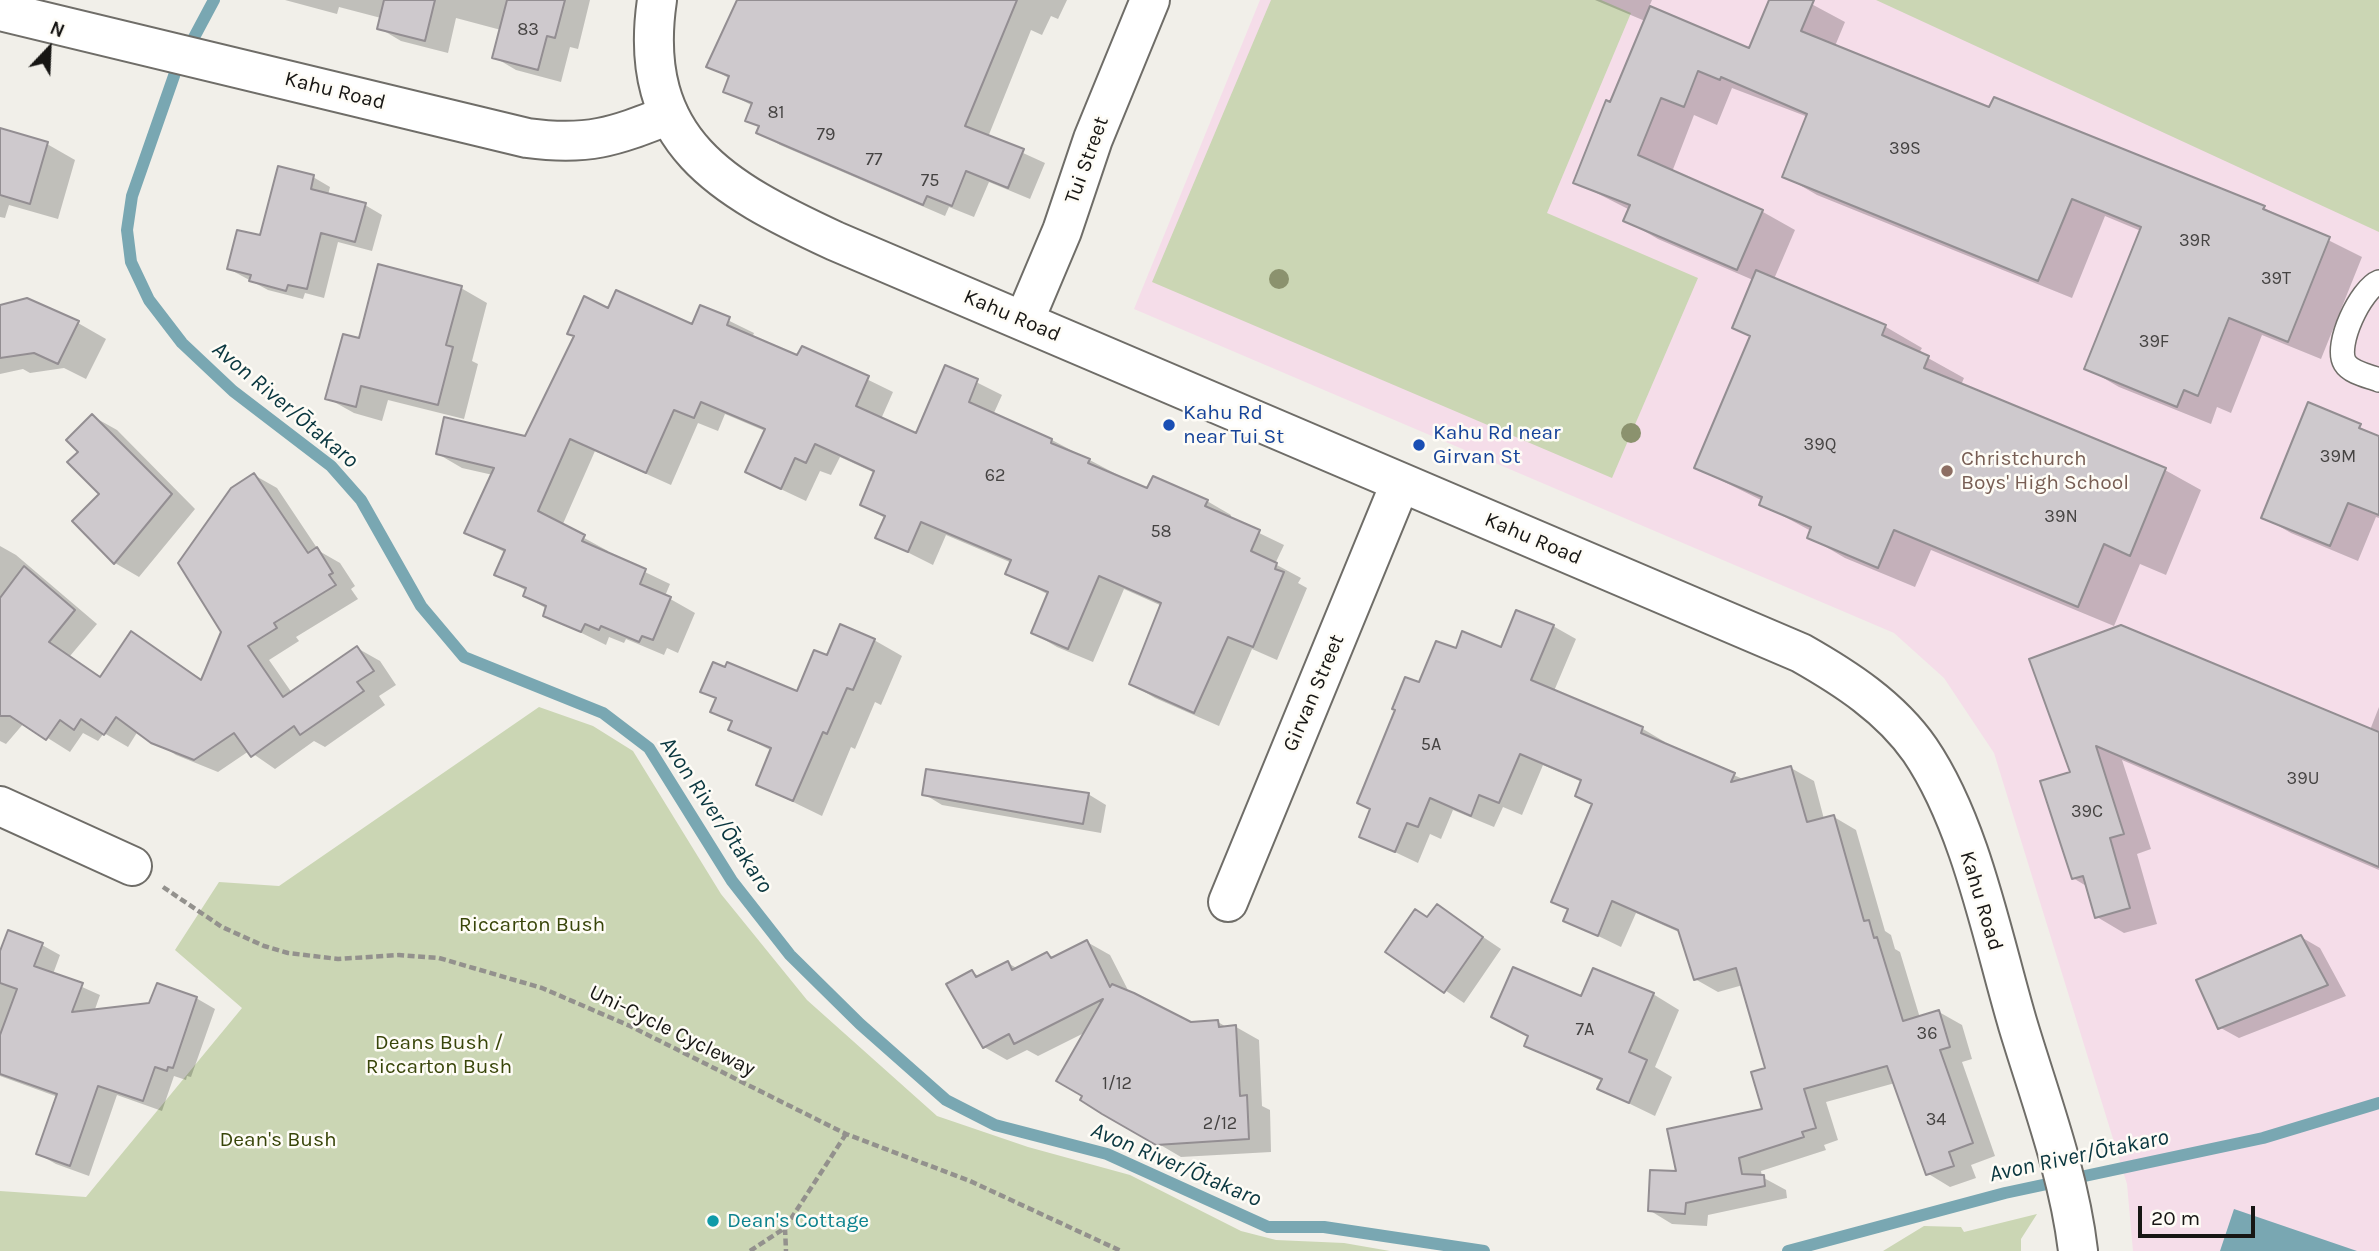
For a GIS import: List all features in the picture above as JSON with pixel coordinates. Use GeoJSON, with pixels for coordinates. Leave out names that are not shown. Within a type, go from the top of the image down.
{"type":"FeatureCollection","features":[{"type":"Feature","properties":{"kind":"main road","name":"Kahu Road"},"geometry":{"type":"LineString","coordinates":[[657,0],[653,50],[658,83],[669,115],[686,143],[709,170],[738,192],[835,242],[1801,653],[1839,674],[1883,708],[1919,748],[1949,802],[2051,1138],[2071,1209],[2078,1251]]}},
{"type":"Feature","properties":{"kind":"main road","name":"Tui Street"},"geometry":{"type":"LineString","coordinates":[[1024,321],[1062,231],[1093,139],[1150,0]]}},
{"type":"Feature","properties":{"kind":"main road","name":"Kahu Road"},"geometry":{"type":"LineString","coordinates":[[0,11],[527,138],[563,143],[605,138],[669,115]]}},
{"type":"Feature","properties":{"kind":"main road","name":"Girvan Street"},"geometry":{"type":"LineString","coordinates":[[1228,902],[1401,484]]}},
{"type":"Feature","properties":{"kind":"main road"},"geometry":{"type":"LineString","coordinates":[[0,806],[132,866]]}},
{"type":"Feature","properties":{"kind":"lane"},"geometry":{"type":"LineString","coordinates":[[2379,282],[2362,297],[2342,351],[2344,362],[2349,369],[2379,380]]}},
{"type":"Feature","properties":{"kind":"path","name":"Uni-Cycle Cycleway"},"geometry":{"type":"LineString","coordinates":[[194,907],[243,937],[288,953],[338,960],[418,956],[501,974],[630,1026],[846,1134],[970,1181],[1121,1251]]}},
{"type":"Feature","properties":{"kind":"path"},"geometry":{"type":"LineString","coordinates":[[750,1251],[785,1228],[846,1134]]}},
{"type":"Feature","properties":{"kind":"path"},"geometry":{"type":"LineString","coordinates":[[785,1228],[786,1251]]}},
{"type":"Feature","properties":{"kind":"shaded area","name":"Christchurch Boys' High School"},"geometry":{"type":"Polygon","coordinates":[[[1260,0],[2379,0],[2379,1251],[2133,1251],[2127,1184],[1994,753],[1944,678],[1894,633],[1134,309],[1260,0]]]}},
{"type":"Feature","properties":{"kind":"green space"},"geometry":{"type":"Polygon","coordinates":[[[1271,0],[1601,0],[1631,13],[1547,213],[1698,278],[1612,478],[1152,282],[1271,0]]]}},
{"type":"Feature","properties":{"kind":"green space"},"geometry":{"type":"Polygon","coordinates":[[[1876,0],[2379,0],[2379,232],[1876,0]]]}},
{"type":"Feature","properties":{"kind":"green space","name":"Riccarton Bush"},"geometry":{"type":"Polygon","coordinates":[[[539,707],[593,726],[633,751],[721,894],[807,1000],[937,1116],[1028,1147],[1130,1175],[1241,1231],[1276,1240],[1344,1243],[1390,1251],[0,1251],[0,1191],[86,1197],[242,1008],[175,950],[219,882],[279,886],[539,707]]]}},
{"type":"Feature","properties":{"kind":"green space"},"geometry":{"type":"Polygon","coordinates":[[[2037,1214],[2021,1239],[2021,1251],[1883,1251],[1924,1226],[1961,1227],[1964,1232],[2037,1214]]]}},
{"type":"Feature","properties":{"kind":"water"},"geometry":{"type":"Polygon","coordinates":[[[2234,1209],[2357,1251],[2220,1251],[2234,1209]]]}},
{"type":"Feature","properties":{"kind":"building"},"geometry":{"type":"Polygon","coordinates":[[[384,0],[435,0],[425,41],[377,29],[384,0]]]}},
{"type":"Feature","properties":{"kind":"building"},"geometry":{"type":"Polygon","coordinates":[[[507,0],[565,0],[555,38],[547,36],[538,70],[492,58],[507,0]]]}},
{"type":"Feature","properties":{"kind":"building"},"geometry":{"type":"Polygon","coordinates":[[[737,0],[1017,0],[965,126],[1024,149],[1008,188],[966,171],[952,206],[927,196],[923,205],[756,133],[759,126],[745,121],[752,103],[723,92],[729,76],[706,67],[737,0]]]}},
{"type":"Feature","properties":{"kind":"building"},"geometry":{"type":"Polygon","coordinates":[[[1769,0],[1814,0],[1801,31],[1989,107],[1994,97],[2265,206],[2263,209],[2330,237],[2288,342],[2229,318],[2198,396],[2184,390],[2177,407],[2084,369],[2141,227],[2072,199],[2038,281],[1782,177],[1807,114],[1721,77],[1720,80],[1698,71],[1684,107],[1661,98],[1638,155],[1763,210],[1737,270],[1623,221],[1630,205],[1573,183],[1606,100],[1610,102],[1650,6],[1749,48],[1769,0]]]}},
{"type":"Feature","properties":{"kind":"building"},"geometry":{"type":"Polygon","coordinates":[[[0,128],[48,142],[30,204],[0,195],[0,128]]]}},
{"type":"Feature","properties":{"kind":"building"},"geometry":{"type":"Polygon","coordinates":[[[278,166],[314,175],[311,189],[366,203],[355,242],[321,233],[307,289],[288,285],[286,291],[249,281],[251,275],[227,269],[237,230],[260,235],[278,166]]]}},
{"type":"Feature","properties":{"kind":"building"},"geometry":{"type":"Polygon","coordinates":[[[378,264],[462,286],[446,345],[453,347],[438,405],[361,386],[356,407],[325,399],[343,334],[359,338],[378,264]]]}},
{"type":"Feature","properties":{"kind":"building"},"geometry":{"type":"Polygon","coordinates":[[[1756,270],[1886,325],[1882,335],[1929,356],[1924,368],[2166,468],[2130,556],[2104,544],[2078,607],[1894,530],[1878,568],[1807,538],[1811,527],[1759,505],[1762,497],[1694,468],[1750,336],[1732,328],[1756,270]]]}},
{"type":"Feature","properties":{"kind":"building"},"geometry":{"type":"Polygon","coordinates":[[[616,290],[692,324],[700,305],[730,317],[727,325],[797,355],[802,346],[869,376],[856,406],[916,433],[945,365],[978,379],[969,402],[1052,439],[1051,443],[1090,459],[1088,463],[1147,488],[1153,476],[1208,500],[1205,506],[1260,530],[1251,551],[1277,563],[1275,569],[1284,572],[1253,647],[1228,637],[1194,713],[1129,684],[1161,603],[1099,576],[1068,649],[1031,633],[1048,592],[1005,574],[1011,560],[921,522],[908,552],[875,538],[885,516],[860,505],[874,471],[815,444],[806,463],[795,458],[781,489],[745,472],[765,429],[701,402],[694,418],[674,410],[646,473],[570,439],[538,511],[585,535],[582,541],[646,569],[640,584],[671,597],[653,640],[642,636],[639,642],[601,626],[599,630],[585,624],[581,632],[543,616],[546,606],[523,596],[526,588],[494,575],[505,550],[464,533],[494,468],[436,454],[444,417],[525,436],[574,336],[567,334],[584,296],[608,308],[616,290]]]}},
{"type":"Feature","properties":{"kind":"building"},"geometry":{"type":"Polygon","coordinates":[[[27,298],[79,321],[58,364],[34,353],[0,358],[0,305],[27,298]]]}},
{"type":"Feature","properties":{"kind":"building"},"geometry":{"type":"Polygon","coordinates":[[[2308,402],[2361,424],[2359,428],[2379,436],[2379,515],[2348,503],[2330,546],[2261,518],[2308,402]]]}},
{"type":"Feature","properties":{"kind":"building"},"geometry":{"type":"Polygon","coordinates":[[[92,414],[172,494],[114,564],[72,521],[99,494],[67,462],[78,452],[66,440],[92,414]]]}},
{"type":"Feature","properties":{"kind":"building"},"geometry":{"type":"Polygon","coordinates":[[[254,473],[308,553],[317,547],[333,573],[329,575],[336,585],[274,623],[277,628],[248,646],[283,697],[357,646],[374,671],[357,682],[364,691],[300,735],[294,726],[251,757],[234,733],[194,760],[151,743],[116,717],[104,735],[81,719],[74,730],[60,720],[46,740],[10,716],[0,716],[0,598],[24,566],[75,610],[49,642],[100,677],[131,631],[201,680],[221,632],[178,563],[231,488],[254,473]]]}},
{"type":"Feature","properties":{"kind":"building"},"geometry":{"type":"Polygon","coordinates":[[[1516,610],[1554,625],[1531,680],[1643,727],[1641,733],[1735,773],[1731,782],[1791,766],[1807,822],[1834,815],[1864,921],[1869,920],[1874,938],[1877,937],[1903,1021],[1939,1010],[1950,1047],[1940,1050],[1973,1143],[1949,1152],[1954,1166],[1926,1175],[1887,1066],[1804,1089],[1816,1128],[1802,1132],[1804,1137],[1739,1158],[1742,1174],[1764,1175],[1765,1186],[1686,1203],[1685,1214],[1648,1211],[1650,1170],[1676,1171],[1667,1129],[1762,1109],[1751,1072],[1765,1068],[1736,968],[1694,980],[1678,930],[1612,901],[1598,936],[1563,921],[1568,909],[1551,902],[1592,804],[1575,796],[1581,780],[1520,754],[1499,803],[1479,795],[1471,816],[1430,798],[1418,827],[1407,823],[1395,852],[1359,837],[1370,809],[1357,803],[1395,710],[1392,709],[1405,677],[1419,682],[1436,641],[1456,648],[1462,631],[1501,647],[1516,610]]]}},
{"type":"Feature","properties":{"kind":"building"},"geometry":{"type":"Polygon","coordinates":[[[840,624],[875,639],[853,690],[847,688],[827,734],[823,732],[793,801],[756,785],[771,748],[728,730],[732,721],[710,712],[716,698],[700,692],[713,662],[725,667],[727,662],[797,691],[814,650],[827,655],[840,624]]]}},
{"type":"Feature","properties":{"kind":"building"},"geometry":{"type":"Polygon","coordinates":[[[2121,625],[2379,732],[2379,867],[2096,746],[2124,834],[2110,838],[2130,908],[2095,918],[2083,876],[2072,879],[2040,781],[2070,772],[2029,659],[2121,625]]]}},
{"type":"Feature","properties":{"kind":"building"},"geometry":{"type":"Polygon","coordinates":[[[926,769],[1089,793],[1083,824],[922,795],[926,769]]]}},
{"type":"Feature","properties":{"kind":"building"},"geometry":{"type":"Polygon","coordinates":[[[1437,904],[1483,937],[1444,993],[1385,952],[1415,909],[1427,917],[1437,904]]]}},
{"type":"Feature","properties":{"kind":"building"},"geometry":{"type":"Polygon","coordinates":[[[8,930],[43,943],[34,966],[83,983],[72,1012],[149,1003],[157,983],[197,997],[173,1068],[168,1067],[167,1071],[155,1067],[143,1101],[98,1086],[70,1166],[36,1154],[57,1094],[0,1074],[0,1035],[17,989],[0,983],[0,951],[8,930]]]}},
{"type":"Feature","properties":{"kind":"building"},"geometry":{"type":"Polygon","coordinates":[[[2301,935],[2328,985],[2218,1029],[2196,980],[2301,935]]]}},
{"type":"Feature","properties":{"kind":"building"},"geometry":{"type":"Polygon","coordinates":[[[1087,940],[1110,987],[1112,984],[1134,993],[1191,1022],[1218,1020],[1219,1027],[1236,1025],[1240,1096],[1247,1095],[1249,1139],[1156,1145],[1080,1100],[1082,1096],[1056,1081],[1103,999],[1014,1044],[1009,1034],[983,1048],[946,984],[972,970],[976,977],[1008,961],[1012,970],[1047,952],[1051,958],[1087,940]]]}},
{"type":"Feature","properties":{"kind":"building"},"geometry":{"type":"Polygon","coordinates":[[[1513,967],[1581,996],[1593,968],[1654,993],[1629,1052],[1647,1060],[1629,1103],[1597,1089],[1602,1079],[1524,1046],[1528,1036],[1491,1017],[1513,967]]]}},
{"type":"Feature","properties":{"kind":"waterway","name":"Avon River/Ōtakaro"},"geometry":{"type":"LineString","coordinates":[[214,0],[175,73],[132,196],[127,230],[131,262],[149,300],[182,343],[233,391],[331,466],[361,500],[421,606],[464,657],[603,713],[649,748],[732,881],[790,955],[860,1024],[946,1100],[995,1125],[1107,1154],[1268,1227],[1324,1227],[1484,1251]]}},
{"type":"Feature","properties":{"kind":"waterway","name":"Avon River/Ōtakaro"},"geometry":{"type":"LineString","coordinates":[[1788,1251],[2005,1193],[2263,1138],[2379,1103]]}},
{"type":"Feature","properties":{"kind":"place","name":"Kahu Rd near Tui St"},"geometry":{"type":"Point","coordinates":[1169,425]}},
{"type":"Feature","properties":{"kind":"place","name":"Kahu Rd near Girvan St"},"geometry":{"type":"Point","coordinates":[1419,445]}},
{"type":"Feature","properties":{"kind":"place","name":"Christchurch Boys' High School"},"geometry":{"type":"Point","coordinates":[1947,471]}},
{"type":"Feature","properties":{"kind":"place","name":"Dean's Cottage"},"geometry":{"type":"Point","coordinates":[713,1221]}},
{"type":"Feature","properties":{"kind":"park label","name":"Deans Bush / Riccarton Bush"},"geometry":{"type":"Point","coordinates":[439,1055]}},
{"type":"Feature","properties":{"kind":"park label","name":"Dean's Bush"},"geometry":{"type":"Point","coordinates":[278,1140]}}]}
